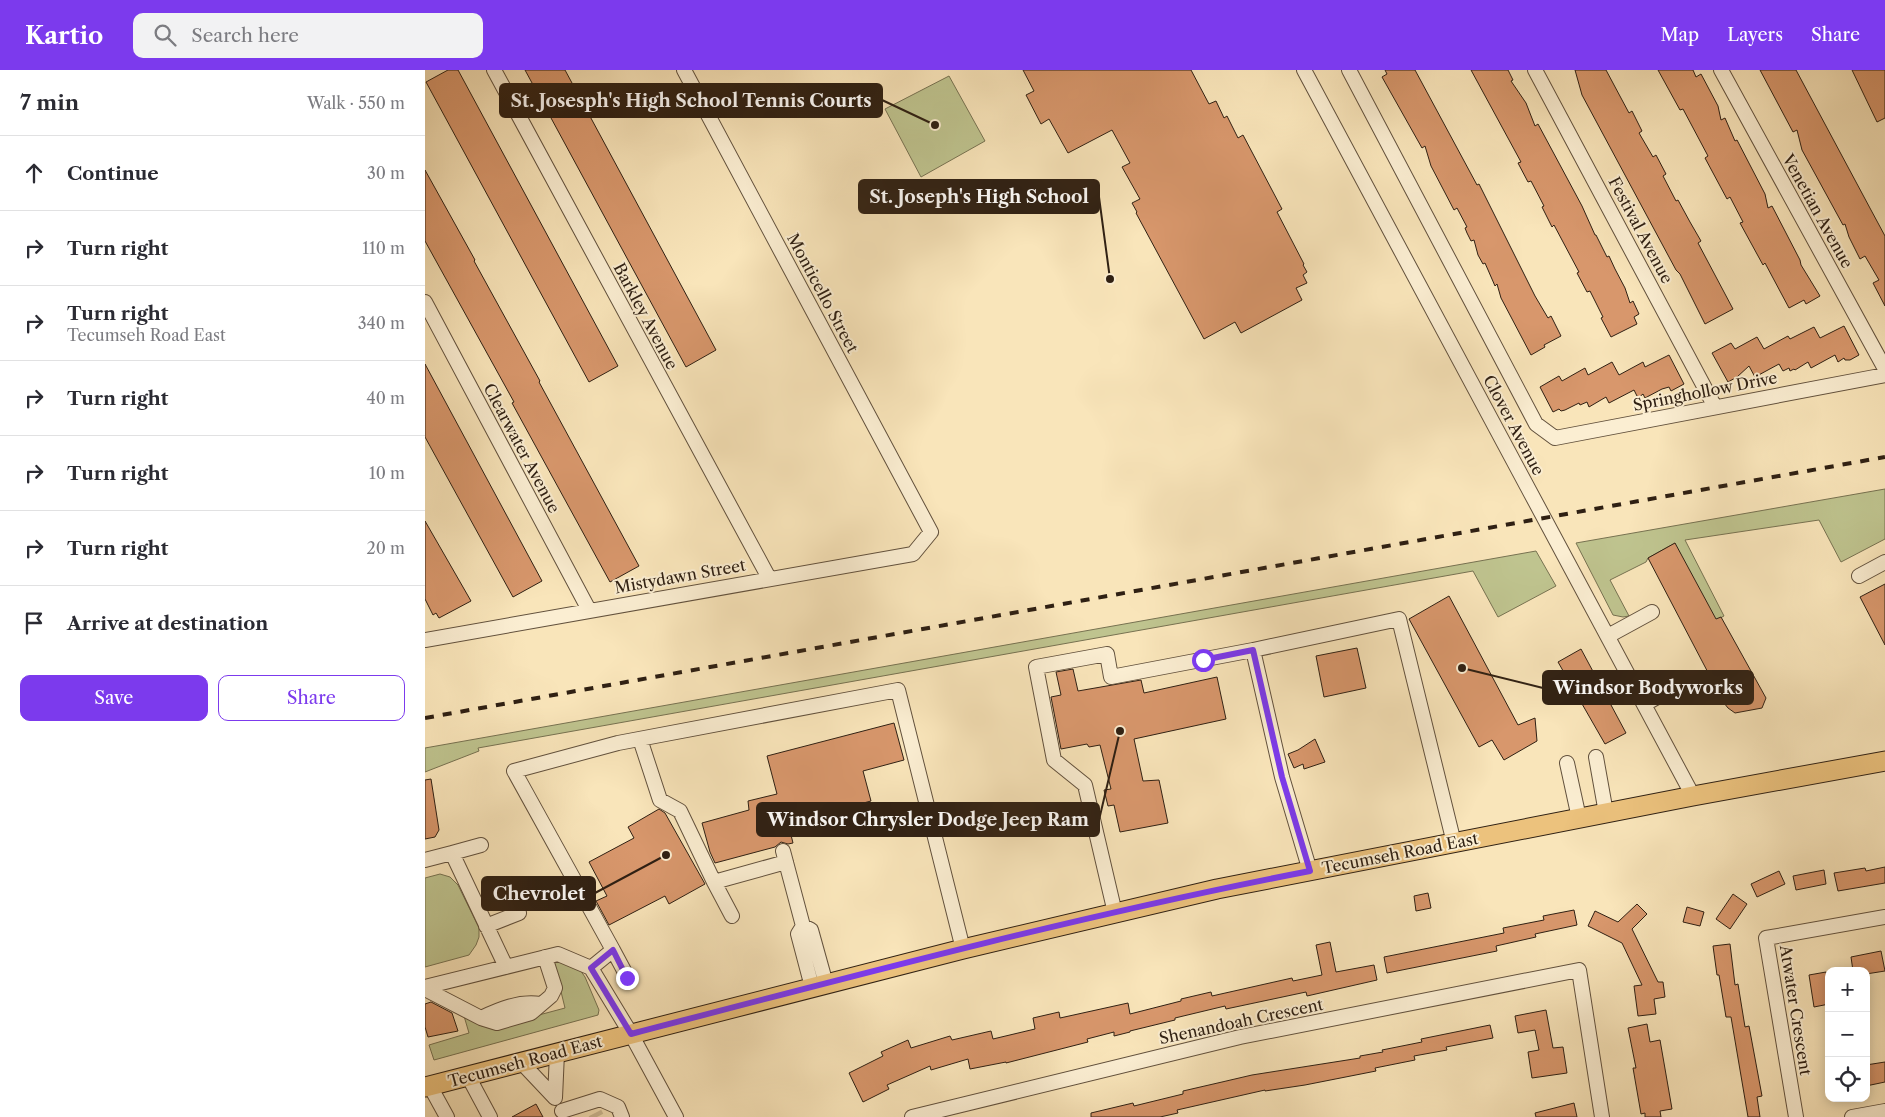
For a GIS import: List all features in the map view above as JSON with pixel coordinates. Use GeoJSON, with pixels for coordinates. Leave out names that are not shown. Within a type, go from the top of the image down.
{"type":"FeatureCollection","features":[{"type":"Feature","properties":{"kind":"main road","name":"Tecumseh Road East"},"geometry":{"type":"LineString","coordinates":[[427,1087],[963,949],[1217,889],[1693,796],[1885,761]]}},
{"type":"Feature","properties":{"kind":"street","name":"Barkley Avenue"},"geometry":{"type":"LineString","coordinates":[[494,70],[769,578]]}},
{"type":"Feature","properties":{"kind":"street","name":"Monticello Street"},"geometry":{"type":"LineString","coordinates":[[684,70],[931,532]]}},
{"type":"Feature","properties":{"kind":"street","name":"Clover Avenue"},"geometry":{"type":"LineString","coordinates":[[1304,70],[1693,796]]}},
{"type":"Feature","properties":{"kind":"street","name":"Clover Avenue"},"geometry":{"type":"LineString","coordinates":[[1349,70],[1536,424]]}},
{"type":"Feature","properties":{"kind":"street","name":"Festival Avenue"},"geometry":{"type":"LineString","coordinates":[[1535,70],[1715,407]]}},
{"type":"Feature","properties":{"kind":"street","name":"Venetian Avenue"},"geometry":{"type":"LineString","coordinates":[[1721,70],[1885,369]]}},
{"type":"Feature","properties":{"kind":"street","name":"Clearwater Avenue"},"geometry":{"type":"LineString","coordinates":[[425,302],[589,610]]}},
{"type":"Feature","properties":{"kind":"street","name":"Springhollow Drive"},"geometry":{"type":"LineString","coordinates":[[1536,424],[1555,438],[1885,375]]}},
{"type":"Feature","properties":{"kind":"street","name":"Mistydawn Street"},"geometry":{"type":"LineString","coordinates":[[425,640],[913,554],[931,532]]}},
{"type":"Feature","properties":{"kind":"street"},"geometry":{"type":"LineString","coordinates":[[1859,576],[1885,562]]}},
{"type":"Feature","properties":{"kind":"street"},"geometry":{"type":"LineString","coordinates":[[1608,636],[1652,612]]}},
{"type":"Feature","properties":{"kind":"street"},"geometry":{"type":"LineString","coordinates":[[1115,913],[1085,785],[1054,760],[1035,667],[1107,654],[1111,677],[1253,650],[1399,619],[1454,842]]}},
{"type":"Feature","properties":{"kind":"street"},"geometry":{"type":"LineString","coordinates":[[1253,650],[1282,777],[1310,871]]}},
{"type":"Feature","properties":{"kind":"street"},"geometry":{"type":"LineString","coordinates":[[1645,704],[1689,679]]}},
{"type":"Feature","properties":{"kind":"street"},"geometry":{"type":"LineString","coordinates":[[627,978],[514,771],[618,743],[898,690],[963,949]]}},
{"type":"Feature","properties":{"kind":"street"},"geometry":{"type":"LineString","coordinates":[[640,739],[660,800],[680,812],[732,916]]}},
{"type":"Feature","properties":{"kind":"street"},"geometry":{"type":"LineString","coordinates":[[1596,757],[1606,813]]}},
{"type":"Feature","properties":{"kind":"street"},"geometry":{"type":"LineString","coordinates":[[1567,763],[1579,818]]}},
{"type":"Feature","properties":{"kind":"street"},"geometry":{"type":"LineString","coordinates":[[425,860],[481,845]]}},
{"type":"Feature","properties":{"kind":"street"},"geometry":{"type":"LineString","coordinates":[[451,853],[506,967]]}},
{"type":"Feature","properties":{"kind":"street"},"geometry":{"type":"LineString","coordinates":[[714,882],[785,857],[803,926],[811,930],[819,986]]}},
{"type":"Feature","properties":{"kind":"street"},"geometry":{"type":"LineString","coordinates":[[487,926],[519,913]]}},
{"type":"Feature","properties":{"kind":"street","name":"Atwater Crescent"},"geometry":{"type":"LineString","coordinates":[[1796,1117],[1767,938],[1885,917]]}},
{"type":"Feature","properties":{"kind":"street"},"geometry":{"type":"LineString","coordinates":[[591,968],[613,950]]}},
{"type":"Feature","properties":{"kind":"street"},"geometry":{"type":"LineString","coordinates":[[425,988],[558,954],[591,968],[631,1034],[676,1117]]}},
{"type":"Feature","properties":{"kind":"street"},"geometry":{"type":"LineString","coordinates":[[425,988],[481,1018],[496,1011],[526,1002],[540,1004],[551,996],[555,988],[545,957]]}},
{"type":"Feature","properties":{"kind":"street","name":"Shenandoah Crescent"},"geometry":{"type":"LineString","coordinates":[[912,1117],[1240,1038],[1579,970],[1602,1117]]}},
{"type":"Feature","properties":{"kind":"street"},"geometry":{"type":"LineString","coordinates":[[555,1097],[557,1053]]}},
{"type":"Feature","properties":{"kind":"street"},"geometry":{"type":"LineString","coordinates":[[521,1062],[555,1097],[563,1114],[592,1107],[600,1098],[618,1108],[622,1117]]}},
{"type":"Feature","properties":{"kind":"street"},"geometry":{"type":"LineString","coordinates":[[468,1076],[490,1117]]}},
{"type":"Feature","properties":{"kind":"street"},"geometry":{"type":"LineString","coordinates":[[427,1087],[447,1117]]}},
{"type":"Feature","properties":{"kind":"street"},"geometry":{"type":"LineString","coordinates":[[1852,1117],[1885,1111]]}},
{"type":"Feature","properties":{"kind":"green space"},"geometry":{"type":"Polygon","coordinates":[[[949,76],[985,141],[921,177],[885,109],[949,76]]]}},
{"type":"Feature","properties":{"kind":"green space"},"geometry":{"type":"Polygon","coordinates":[[[1885,489],[1885,539],[1841,562],[1819,520],[1685,540],[1724,616],[1689,634],[1675,543],[1648,558],[1646,562],[1610,580],[1629,616],[1623,617],[1613,615],[1576,543],[1885,489]]]}},
{"type":"Feature","properties":{"kind":"green space"},"geometry":{"type":"Polygon","coordinates":[[[1536,551],[1556,586],[1498,617],[1473,571],[478,748],[479,751],[425,772],[425,748],[1536,551]]]}},
{"type":"Feature","properties":{"kind":"green space"},"geometry":{"type":"Polygon","coordinates":[[[440,874],[450,877],[458,885],[479,928],[479,937],[469,955],[425,967],[425,878],[440,874]]]}},
{"type":"Feature","properties":{"kind":"green space"},"geometry":{"type":"Polygon","coordinates":[[[553,959],[576,964],[585,977],[599,1010],[598,1015],[434,1060],[429,1045],[469,1033],[464,1016],[482,1026],[494,1027],[565,1008],[553,959]]]}},
{"type":"Feature","properties":{"kind":"building"},"geometry":{"type":"Polygon","coordinates":[[[448,70],[458,70],[618,366],[589,382],[426,82],[448,70]]]}},
{"type":"Feature","properties":{"kind":"building"},"geometry":{"type":"Polygon","coordinates":[[[525,70],[565,70],[716,350],[686,367],[525,70]]]}},
{"type":"Feature","properties":{"kind":"building"},"geometry":{"type":"Polygon","coordinates":[[[1023,70],[1191,70],[1209,104],[1216,101],[1224,118],[1227,116],[1238,138],[1243,135],[1282,209],[1277,212],[1307,272],[1303,275],[1307,283],[1296,288],[1302,300],[1241,333],[1235,322],[1204,339],[1136,213],[1132,203],[1140,199],[1122,167],[1130,163],[1112,130],[1068,153],[1049,119],[1041,124],[1026,95],[1034,91],[1023,70]]]}},
{"type":"Feature","properties":{"kind":"building"},"geometry":{"type":"Polygon","coordinates":[[[1385,70],[1415,70],[1477,185],[1479,184],[1535,296],[1548,318],[1551,316],[1561,336],[1531,355],[1501,298],[1497,284],[1495,286],[1485,263],[1483,264],[1478,255],[1474,240],[1471,241],[1465,228],[1467,227],[1457,208],[1454,210],[1431,166],[1425,146],[1422,148],[1382,77],[1387,74],[1385,70]]]}},
{"type":"Feature","properties":{"kind":"building"},"geometry":{"type":"Polygon","coordinates":[[[1471,70],[1508,70],[1513,80],[1511,81],[1526,103],[1535,126],[1538,124],[1582,206],[1595,235],[1607,257],[1609,256],[1625,288],[1630,303],[1633,301],[1639,314],[1634,317],[1637,324],[1611,337],[1590,291],[1587,292],[1577,273],[1579,272],[1554,225],[1552,227],[1542,207],[1544,206],[1531,181],[1528,182],[1518,163],[1521,162],[1471,70]]]}},
{"type":"Feature","properties":{"kind":"building"},"geometry":{"type":"Polygon","coordinates":[[[1575,70],[1606,70],[1629,113],[1632,111],[1642,131],[1639,133],[1653,157],[1656,155],[1666,174],[1663,176],[1701,241],[1698,243],[1733,309],[1705,324],[1680,274],[1676,270],[1582,95],[1575,70]]]}},
{"type":"Feature","properties":{"kind":"building"},"geometry":{"type":"Polygon","coordinates":[[[1658,70],[1693,70],[1696,77],[1701,74],[1718,106],[1721,120],[1725,118],[1735,141],[1737,140],[1765,194],[1768,208],[1772,206],[1801,265],[1820,296],[1806,304],[1804,300],[1789,308],[1765,263],[1763,265],[1740,223],[1743,222],[1730,197],[1727,199],[1705,158],[1708,156],[1683,109],[1680,110],[1658,70]]]}},
{"type":"Feature","properties":{"kind":"building"},"geometry":{"type":"Polygon","coordinates":[[[1760,70],[1796,70],[1885,236],[1885,306],[1873,283],[1879,280],[1865,256],[1860,259],[1845,224],[1843,225],[1802,150],[1797,130],[1793,132],[1760,70]]]}},
{"type":"Feature","properties":{"kind":"building"},"geometry":{"type":"Polygon","coordinates":[[[1852,70],[1885,70],[1885,118],[1877,122],[1852,70]]]}},
{"type":"Feature","properties":{"kind":"building"},"geometry":{"type":"Polygon","coordinates":[[[425,170],[639,566],[610,582],[425,241],[425,170]]]}},
{"type":"Feature","properties":{"kind":"building"},"geometry":{"type":"Polygon","coordinates":[[[1844,326],[1859,355],[1850,360],[1845,360],[1844,358],[1838,362],[1835,355],[1811,368],[1808,362],[1795,370],[1790,371],[1789,368],[1783,371],[1779,364],[1755,377],[1749,366],[1728,382],[1712,353],[1731,343],[1735,349],[1757,337],[1764,349],[1788,336],[1790,339],[1814,327],[1820,338],[1844,326]]]}},
{"type":"Feature","properties":{"kind":"building"},"geometry":{"type":"Polygon","coordinates":[[[1669,355],[1684,384],[1671,391],[1669,387],[1662,389],[1645,398],[1643,394],[1638,398],[1634,390],[1609,403],[1606,397],[1589,407],[1587,402],[1580,405],[1579,403],[1565,410],[1561,411],[1559,409],[1553,412],[1540,387],[1559,376],[1562,381],[1585,368],[1588,375],[1612,362],[1619,375],[1643,362],[1645,367],[1669,355]]]}},
{"type":"Feature","properties":{"kind":"building"},"geometry":{"type":"Polygon","coordinates":[[[425,364],[542,581],[513,597],[425,437],[425,364]]]}},
{"type":"Feature","properties":{"kind":"building"},"geometry":{"type":"Polygon","coordinates":[[[425,521],[471,601],[439,618],[436,613],[433,615],[425,599],[425,521]]]}},
{"type":"Feature","properties":{"kind":"building"},"geometry":{"type":"Polygon","coordinates":[[[1675,543],[1716,619],[1721,617],[1766,698],[1762,708],[1735,713],[1724,703],[1648,558],[1675,543]]]}},
{"type":"Feature","properties":{"kind":"building"},"geometry":{"type":"Polygon","coordinates":[[[1885,584],[1885,645],[1860,597],[1885,584]]]}},
{"type":"Feature","properties":{"kind":"building"},"geometry":{"type":"Polygon","coordinates":[[[1449,596],[1518,725],[1535,718],[1537,741],[1504,760],[1492,740],[1479,747],[1409,619],[1449,596]]]}},
{"type":"Feature","properties":{"kind":"building"},"geometry":{"type":"Polygon","coordinates":[[[1357,648],[1366,688],[1324,697],[1316,656],[1357,648]]]}},
{"type":"Feature","properties":{"kind":"building"},"geometry":{"type":"Polygon","coordinates":[[[1581,649],[1626,733],[1605,744],[1558,662],[1581,649]]]}},
{"type":"Feature","properties":{"kind":"building"},"geometry":{"type":"Polygon","coordinates":[[[1073,669],[1078,691],[1141,680],[1144,693],[1217,677],[1226,719],[1134,739],[1143,781],[1159,780],[1168,823],[1120,832],[1114,805],[1108,806],[1104,790],[1111,789],[1100,745],[1089,747],[1087,744],[1061,749],[1051,697],[1061,695],[1056,672],[1073,669]]]}},
{"type":"Feature","properties":{"kind":"building"},"geometry":{"type":"Polygon","coordinates":[[[894,723],[904,760],[863,771],[871,801],[788,823],[793,843],[781,842],[775,847],[715,863],[702,823],[749,810],[748,801],[777,794],[767,756],[894,723]]]}},
{"type":"Feature","properties":{"kind":"building"},"geometry":{"type":"Polygon","coordinates":[[[1315,739],[1325,762],[1304,769],[1303,764],[1294,768],[1288,754],[1315,739]]]}},
{"type":"Feature","properties":{"kind":"building"},"geometry":{"type":"Polygon","coordinates":[[[431,779],[439,830],[435,837],[425,839],[425,780],[431,779]]]}},
{"type":"Feature","properties":{"kind":"building"},"geometry":{"type":"Polygon","coordinates":[[[659,809],[665,813],[705,884],[669,904],[665,896],[609,925],[596,901],[607,896],[589,862],[634,838],[628,827],[659,809]]]}},
{"type":"Feature","properties":{"kind":"building"},"geometry":{"type":"Polygon","coordinates":[[[1885,867],[1885,883],[1838,891],[1834,873],[1865,868],[1866,871],[1885,867]]]}},
{"type":"Feature","properties":{"kind":"building"},"geometry":{"type":"Polygon","coordinates":[[[1824,870],[1826,884],[1796,890],[1793,876],[1824,870]]]}},
{"type":"Feature","properties":{"kind":"building"},"geometry":{"type":"Polygon","coordinates":[[[1779,871],[1785,884],[1757,897],[1751,884],[1779,871]]]}},
{"type":"Feature","properties":{"kind":"building"},"geometry":{"type":"Polygon","coordinates":[[[1428,893],[1431,908],[1416,911],[1414,896],[1428,893]]]}},
{"type":"Feature","properties":{"kind":"building"},"geometry":{"type":"Polygon","coordinates":[[[1733,894],[1747,904],[1730,929],[1716,919],[1733,894]]]}},
{"type":"Feature","properties":{"kind":"building"},"geometry":{"type":"Polygon","coordinates":[[[1637,904],[1647,914],[1632,929],[1658,982],[1663,982],[1665,997],[1654,999],[1656,1014],[1638,1016],[1634,986],[1642,985],[1622,943],[1588,926],[1595,911],[1618,922],[1637,904]]]}},
{"type":"Feature","properties":{"kind":"building"},"geometry":{"type":"Polygon","coordinates":[[[1687,907],[1704,912],[1700,926],[1683,922],[1687,907]]]}},
{"type":"Feature","properties":{"kind":"building"},"geometry":{"type":"Polygon","coordinates":[[[1574,910],[1577,925],[1535,934],[1536,937],[1496,946],[1497,951],[1387,973],[1384,957],[1504,933],[1503,928],[1544,920],[1543,916],[1574,910]]]}},
{"type":"Feature","properties":{"kind":"building"},"geometry":{"type":"Polygon","coordinates":[[[1330,942],[1336,972],[1374,965],[1377,980],[1307,996],[1306,992],[1226,1009],[1225,1006],[1114,1036],[1114,1032],[1087,1039],[1088,1042],[1006,1063],[970,1069],[968,1059],[931,1070],[930,1066],[887,1085],[889,1089],[863,1102],[849,1073],[883,1056],[881,1052],[908,1040],[911,1048],[950,1036],[952,1040],[991,1031],[993,1039],[1035,1029],[1033,1018],[1059,1012],[1060,1018],[1128,1003],[1130,1014],[1211,992],[1212,996],[1292,978],[1293,981],[1322,975],[1316,945],[1330,942]]]}},
{"type":"Feature","properties":{"kind":"building"},"geometry":{"type":"Polygon","coordinates":[[[1730,944],[1735,985],[1738,984],[1745,1027],[1749,1026],[1762,1096],[1757,1097],[1760,1117],[1748,1117],[1731,1017],[1726,1017],[1719,975],[1717,975],[1713,946],[1730,944]]]}},
{"type":"Feature","properties":{"kind":"building"},"geometry":{"type":"Polygon","coordinates":[[[1881,951],[1885,971],[1870,973],[1870,967],[1852,967],[1851,957],[1881,951]]]}},
{"type":"Feature","properties":{"kind":"building"},"geometry":{"type":"Polygon","coordinates":[[[1825,972],[1825,1005],[1814,1007],[1809,975],[1825,972]]]}},
{"type":"Feature","properties":{"kind":"building"},"geometry":{"type":"Polygon","coordinates":[[[431,1002],[452,1013],[458,1031],[428,1037],[425,1027],[425,1004],[431,1002]]]}},
{"type":"Feature","properties":{"kind":"building"},"geometry":{"type":"Polygon","coordinates":[[[1546,1010],[1553,1048],[1563,1047],[1567,1073],[1532,1078],[1528,1052],[1539,1050],[1535,1030],[1518,1033],[1515,1016],[1546,1010]]]}},
{"type":"Feature","properties":{"kind":"building"},"geometry":{"type":"Polygon","coordinates":[[[1647,1024],[1650,1042],[1660,1040],[1672,1109],[1660,1111],[1661,1117],[1645,1117],[1645,1113],[1641,1114],[1633,1068],[1636,1068],[1628,1028],[1647,1024]]]}},
{"type":"Feature","properties":{"kind":"building"},"geometry":{"type":"Polygon","coordinates":[[[1490,1025],[1493,1038],[1446,1047],[1447,1050],[1414,1056],[1415,1060],[1375,1068],[1376,1071],[1305,1085],[1265,1090],[1177,1110],[1178,1113],[1160,1117],[1091,1117],[1091,1113],[1133,1103],[1134,1106],[1183,1094],[1183,1091],[1252,1075],[1360,1058],[1360,1056],[1383,1052],[1382,1050],[1422,1042],[1421,1039],[1490,1025]]]}},
{"type":"Feature","properties":{"kind":"building"},"geometry":{"type":"Polygon","coordinates":[[[1885,1062],[1885,1082],[1870,1085],[1870,1064],[1885,1062]]]}},
{"type":"Feature","properties":{"kind":"building"},"geometry":{"type":"Polygon","coordinates":[[[1574,1103],[1577,1117],[1536,1117],[1535,1113],[1574,1103]]]}},
{"type":"Feature","properties":{"kind":"building"},"geometry":{"type":"Polygon","coordinates":[[[536,1104],[543,1117],[512,1117],[536,1104]]]}},
{"type":"Feature","properties":{"kind":"tunnel"},"geometry":{"type":"LineString","coordinates":[[595,1113],[597,1117]]}},
{"type":"Feature","properties":{"kind":"railway"},"geometry":{"type":"LineString","coordinates":[[425,718],[1885,457]]}},
{"type":"Feature","properties":{"kind":"place","name":"St. Josesph's High School Tennis Courts"},"geometry":{"type":"Point","coordinates":[935,125]}},
{"type":"Feature","properties":{"kind":"place","name":"St. Joseph's High School"},"geometry":{"type":"Point","coordinates":[1110,279]}},
{"type":"Feature","properties":{"kind":"place","name":"Windsor Bodyworks"},"geometry":{"type":"Point","coordinates":[1462,668]}},
{"type":"Feature","properties":{"kind":"place","name":"Windsor Chrysler Dodge Jeep Ram"},"geometry":{"type":"Point","coordinates":[1120,731]}},
{"type":"Feature","properties":{"kind":"place","name":"Chevrolet"},"geometry":{"type":"Point","coordinates":[666,855]}},
{"type":"Feature","properties":{"kind":"route"},"geometry":{"type":"LineString","coordinates":[[627,978],[613,950],[591,968],[631,1034],[963,949],[1217,889],[1310,871],[1282,777],[1253,650],[1203,660]]}}]}
